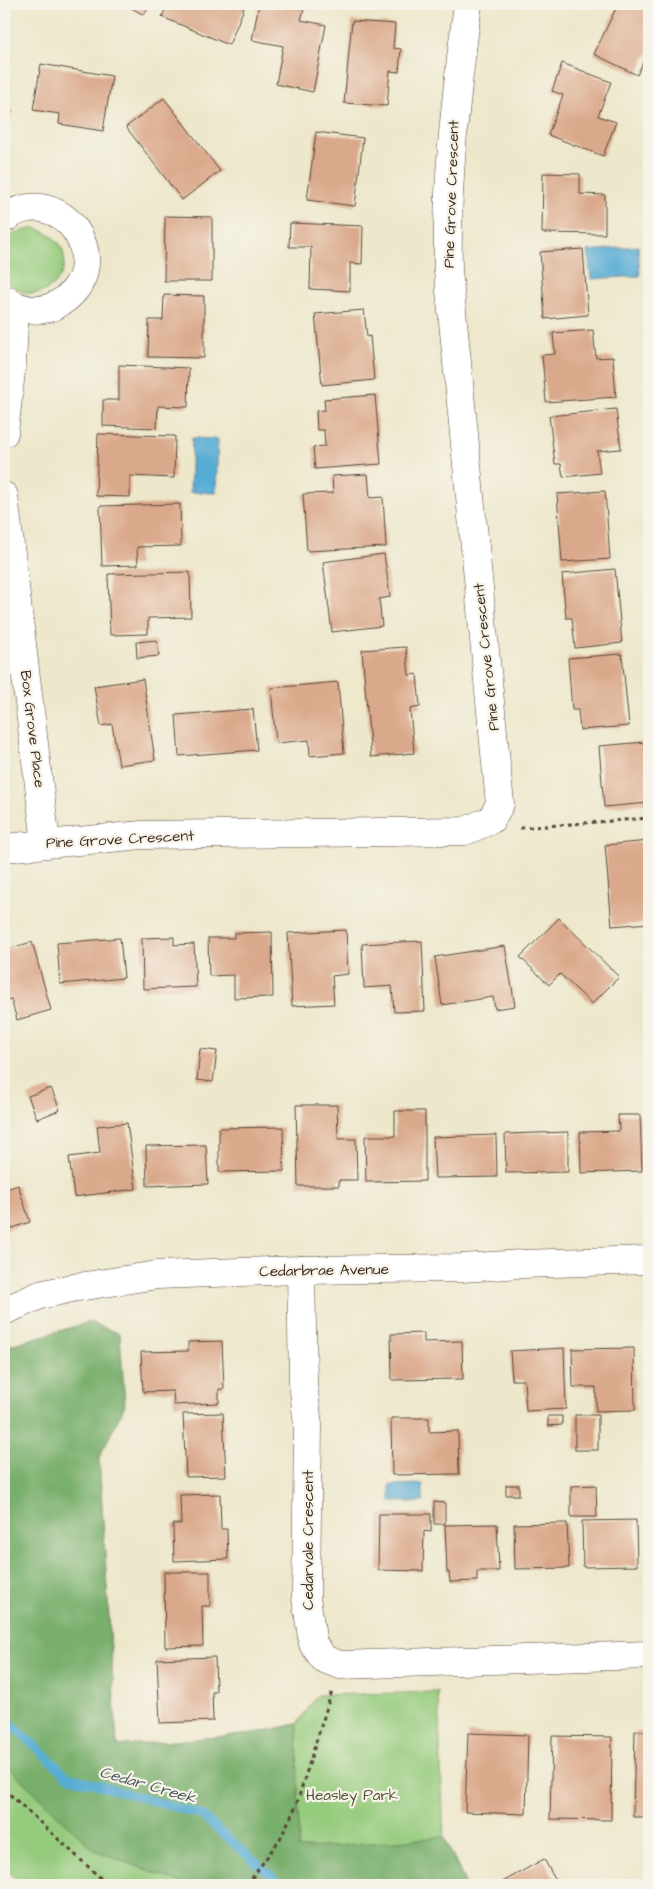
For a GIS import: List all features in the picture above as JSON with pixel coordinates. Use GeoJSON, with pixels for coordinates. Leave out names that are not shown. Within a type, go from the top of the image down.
{"type":"FeatureCollection","features":[{"type":"Feature","properties":{"kind":"street","name":"Pine Grove Crescent"},"geometry":{"type":"LineString","coordinates":[[4,848],[142,835],[465,831],[491,820],[500,804],[448,270],[447,225],[450,150],[468,4]]}},
{"type":"Feature","properties":{"kind":"street"},"geometry":{"type":"LineString","coordinates":[[4,219],[27,208],[45,209],[55,212],[70,222],[80,237],[86,257],[79,285],[67,298],[52,307],[32,310],[9,303],[12,363],[4,433]]}},
{"type":"Feature","properties":{"kind":"street","name":"Box Grove Place"},"geometry":{"type":"LineString","coordinates":[[4,496],[46,843]]}},
{"type":"Feature","properties":{"kind":"street","name":"Cedarbrae Avenue"},"geometry":{"type":"LineString","coordinates":[[4,1311],[40,1295],[104,1282],[157,1276],[301,1270],[462,1268],[649,1260]]}},
{"type":"Feature","properties":{"kind":"street","name":"Cedarvale Crescent"},"geometry":{"type":"LineString","coordinates":[[301,1270],[303,1383],[308,1433],[306,1598],[313,1644],[324,1659],[340,1665]]}},
{"type":"Feature","properties":{"kind":"street"},"geometry":{"type":"LineString","coordinates":[[340,1665],[649,1655]]}},
{"type":"Feature","properties":{"kind":"path"},"geometry":{"type":"LineString","coordinates":[[518,828],[649,818]]}},
{"type":"Feature","properties":{"kind":"path"},"geometry":{"type":"LineString","coordinates":[[247,1885],[280,1839],[296,1806],[340,1665]]}},
{"type":"Feature","properties":{"kind":"path"},"geometry":{"type":"LineString","coordinates":[[4,1789],[108,1885]]}},
{"type":"Feature","properties":{"kind":"green space"},"geometry":{"type":"Polygon","coordinates":[[[34,228],[53,237],[62,250],[64,264],[60,278],[50,288],[37,293],[21,291],[4,279],[4,245],[14,233],[34,228]]]}},
{"type":"Feature","properties":{"kind":"green space","name":"Heasley Park"},"geometry":{"type":"Polygon","coordinates":[[[90,1322],[117,1746],[252,1734],[297,1724],[318,1695],[438,1692],[444,1837],[466,1885],[24,1885],[4,1868],[4,1347],[90,1322]]]}},
{"type":"Feature","properties":{"kind":"green space","name":"Heasley Park"},"geometry":{"type":"Polygon","coordinates":[[[90,1322],[120,1334],[125,1405],[99,1458],[117,1746],[252,1734],[297,1724],[299,1849],[444,1837],[466,1885],[186,1885],[94,1850],[4,1763],[4,1347],[90,1322]]]}},
{"type":"Feature","properties":{"kind":"water"},"geometry":{"type":"Polygon","coordinates":[[[638,246],[640,276],[591,279],[588,251],[638,246]]]}},
{"type":"Feature","properties":{"kind":"water"},"geometry":{"type":"Polygon","coordinates":[[[192,438],[218,439],[216,493],[190,492],[192,438]]]}},
{"type":"Feature","properties":{"kind":"water"},"geometry":{"type":"Polygon","coordinates":[[[423,1484],[423,1502],[390,1502],[390,1485],[423,1484]]]}},
{"type":"Feature","properties":{"kind":"building"},"geometry":{"type":"Polygon","coordinates":[[[124,4],[150,4],[144,15],[124,4]]]}},
{"type":"Feature","properties":{"kind":"building"},"geometry":{"type":"Polygon","coordinates":[[[167,4],[234,4],[244,8],[229,45],[162,17],[167,4]]]}},
{"type":"Feature","properties":{"kind":"building"},"geometry":{"type":"Polygon","coordinates":[[[259,4],[278,4],[304,9],[301,20],[326,25],[313,92],[276,84],[283,46],[252,40],[259,4]]]}},
{"type":"Feature","properties":{"kind":"building"},"geometry":{"type":"Polygon","coordinates":[[[618,4],[636,4],[649,10],[649,50],[637,75],[594,54],[618,4]]]}},
{"type":"Feature","properties":{"kind":"building"},"geometry":{"type":"Polygon","coordinates":[[[352,21],[395,24],[393,48],[401,49],[399,72],[390,71],[387,106],[344,103],[352,21]]]}},
{"type":"Feature","properties":{"kind":"building"},"geometry":{"type":"Polygon","coordinates":[[[562,63],[611,82],[598,116],[616,122],[603,156],[548,135],[563,95],[552,91],[562,63]]]}},
{"type":"Feature","properties":{"kind":"building"},"geometry":{"type":"Polygon","coordinates":[[[41,64],[112,76],[103,131],[59,124],[60,114],[33,110],[41,64]]]}},
{"type":"Feature","properties":{"kind":"building"},"geometry":{"type":"Polygon","coordinates":[[[4,96],[12,113],[4,117],[4,96]]]}},
{"type":"Feature","properties":{"kind":"building"},"geometry":{"type":"Polygon","coordinates":[[[164,98],[220,171],[182,200],[126,127],[164,98]]]}},
{"type":"Feature","properties":{"kind":"building"},"geometry":{"type":"Polygon","coordinates":[[[316,132],[363,138],[355,206],[307,200],[316,132]]]}},
{"type":"Feature","properties":{"kind":"building"},"geometry":{"type":"Polygon","coordinates":[[[543,173],[580,174],[580,194],[605,195],[605,234],[542,233],[543,173]]]}},
{"type":"Feature","properties":{"kind":"building"},"geometry":{"type":"Polygon","coordinates":[[[165,216],[212,217],[212,281],[164,281],[165,216]]]}},
{"type":"Feature","properties":{"kind":"building"},"geometry":{"type":"Polygon","coordinates":[[[290,223],[363,226],[362,264],[350,263],[350,291],[310,289],[311,247],[289,247],[290,223]]]}},
{"type":"Feature","properties":{"kind":"building"},"geometry":{"type":"Polygon","coordinates":[[[583,249],[588,315],[545,319],[540,252],[583,249]]]}},
{"type":"Feature","properties":{"kind":"building"},"geometry":{"type":"Polygon","coordinates":[[[164,295],[204,296],[204,358],[148,357],[149,320],[163,320],[164,295]]]}},
{"type":"Feature","properties":{"kind":"building"},"geometry":{"type":"Polygon","coordinates":[[[364,310],[367,337],[370,336],[374,380],[322,385],[315,314],[364,310]]]}},
{"type":"Feature","properties":{"kind":"building"},"geometry":{"type":"Polygon","coordinates":[[[593,330],[596,358],[613,357],[616,397],[546,402],[542,355],[555,354],[553,333],[593,330]]]}},
{"type":"Feature","properties":{"kind":"building"},"geometry":{"type":"Polygon","coordinates":[[[119,365],[189,368],[188,407],[158,406],[157,428],[103,426],[103,400],[119,400],[119,365]]]}},
{"type":"Feature","properties":{"kind":"building"},"geometry":{"type":"Polygon","coordinates":[[[375,395],[381,464],[315,469],[313,447],[325,446],[324,430],[317,430],[316,411],[325,410],[324,399],[375,395]]]}},
{"type":"Feature","properties":{"kind":"building"},"geometry":{"type":"Polygon","coordinates":[[[616,409],[621,449],[597,451],[600,473],[563,477],[561,464],[555,464],[549,416],[616,409]]]}},
{"type":"Feature","properties":{"kind":"building"},"geometry":{"type":"Polygon","coordinates":[[[98,434],[175,436],[174,478],[130,476],[130,497],[96,496],[98,434]]]}},
{"type":"Feature","properties":{"kind":"building"},"geometry":{"type":"Polygon","coordinates":[[[368,474],[370,498],[383,497],[386,547],[307,551],[303,494],[333,493],[332,476],[368,474]]]}},
{"type":"Feature","properties":{"kind":"building"},"geometry":{"type":"Polygon","coordinates":[[[605,491],[610,559],[562,562],[557,494],[605,491]]]}},
{"type":"Feature","properties":{"kind":"building"},"geometry":{"type":"Polygon","coordinates":[[[180,504],[181,546],[137,547],[138,565],[102,566],[100,506],[180,504]]]}},
{"type":"Feature","properties":{"kind":"building"},"geometry":{"type":"Polygon","coordinates":[[[384,554],[390,597],[379,599],[382,626],[332,632],[323,562],[384,554]]]}},
{"type":"Feature","properties":{"kind":"building"},"geometry":{"type":"Polygon","coordinates":[[[615,569],[622,643],[575,648],[572,618],[566,618],[562,574],[615,569]]]}},
{"type":"Feature","properties":{"kind":"building"},"geometry":{"type":"Polygon","coordinates":[[[190,572],[191,617],[148,618],[148,634],[110,635],[108,574],[190,572]]]}},
{"type":"Feature","properties":{"kind":"building"},"geometry":{"type":"Polygon","coordinates":[[[157,640],[159,656],[137,658],[136,642],[157,640]]]}},
{"type":"Feature","properties":{"kind":"building"},"geometry":{"type":"Polygon","coordinates":[[[406,647],[409,675],[417,674],[420,707],[410,709],[414,753],[371,757],[362,650],[406,647]]]}},
{"type":"Feature","properties":{"kind":"building"},"geometry":{"type":"Polygon","coordinates":[[[622,654],[629,726],[580,730],[578,710],[572,710],[568,658],[622,654]]]}},
{"type":"Feature","properties":{"kind":"building"},"geometry":{"type":"Polygon","coordinates":[[[143,679],[155,760],[119,765],[112,724],[101,726],[94,686],[143,679]]]}},
{"type":"Feature","properties":{"kind":"building"},"geometry":{"type":"Polygon","coordinates":[[[338,682],[344,753],[310,756],[309,740],[276,743],[271,688],[338,682]]]}},
{"type":"Feature","properties":{"kind":"building"},"geometry":{"type":"Polygon","coordinates":[[[253,709],[257,750],[179,756],[176,715],[253,709]]]}},
{"type":"Feature","properties":{"kind":"building"},"geometry":{"type":"Polygon","coordinates":[[[645,742],[649,803],[604,807],[599,746],[645,742]]]}},
{"type":"Feature","properties":{"kind":"building"},"geometry":{"type":"Polygon","coordinates":[[[649,841],[649,923],[612,926],[605,845],[649,841]]]}},
{"type":"Feature","properties":{"kind":"building"},"geometry":{"type":"Polygon","coordinates":[[[559,918],[619,977],[592,1004],[560,974],[549,985],[520,957],[559,918]]]}},
{"type":"Feature","properties":{"kind":"building"},"geometry":{"type":"Polygon","coordinates":[[[346,930],[348,974],[332,976],[334,1004],[292,1006],[288,933],[346,930]]]}},
{"type":"Feature","properties":{"kind":"building"},"geometry":{"type":"Polygon","coordinates":[[[272,932],[273,997],[234,998],[234,975],[209,976],[208,938],[234,938],[234,933],[272,932]]]}},
{"type":"Feature","properties":{"kind":"building"},"geometry":{"type":"Polygon","coordinates":[[[174,937],[174,945],[194,944],[196,987],[143,989],[142,938],[174,937]]]}},
{"type":"Feature","properties":{"kind":"building"},"geometry":{"type":"Polygon","coordinates":[[[120,938],[124,978],[60,984],[57,943],[120,938]]]}},
{"type":"Feature","properties":{"kind":"building"},"geometry":{"type":"Polygon","coordinates":[[[422,941],[425,1011],[394,1012],[392,986],[364,988],[362,944],[422,941]]]}},
{"type":"Feature","properties":{"kind":"building"},"geometry":{"type":"Polygon","coordinates":[[[32,942],[51,1010],[17,1020],[11,999],[4,1001],[4,950],[32,942]]]}},
{"type":"Feature","properties":{"kind":"building"},"geometry":{"type":"Polygon","coordinates":[[[505,946],[515,1006],[495,1009],[493,997],[442,1005],[435,957],[505,946]]]}},
{"type":"Feature","properties":{"kind":"building"},"geometry":{"type":"Polygon","coordinates":[[[200,1049],[217,1051],[213,1082],[197,1080],[200,1049]]]}},
{"type":"Feature","properties":{"kind":"building"},"geometry":{"type":"Polygon","coordinates":[[[51,1088],[60,1110],[37,1119],[28,1096],[51,1088]]]}},
{"type":"Feature","properties":{"kind":"building"},"geometry":{"type":"Polygon","coordinates":[[[296,1105],[337,1105],[338,1139],[356,1139],[357,1180],[339,1180],[339,1186],[298,1186],[296,1105]]]}},
{"type":"Feature","properties":{"kind":"building"},"geometry":{"type":"Polygon","coordinates":[[[395,1111],[425,1111],[425,1181],[366,1182],[365,1136],[395,1136],[395,1111]]]}},
{"type":"Feature","properties":{"kind":"building"},"geometry":{"type":"Polygon","coordinates":[[[618,1115],[640,1115],[642,1171],[581,1173],[580,1132],[619,1131],[618,1115]]]}},
{"type":"Feature","properties":{"kind":"building"},"geometry":{"type":"Polygon","coordinates":[[[127,1123],[136,1189],[74,1197],[69,1157],[100,1153],[97,1126],[127,1123]]]}},
{"type":"Feature","properties":{"kind":"building"},"geometry":{"type":"Polygon","coordinates":[[[283,1127],[284,1171],[219,1172],[219,1128],[283,1127]]]}},
{"type":"Feature","properties":{"kind":"building"},"geometry":{"type":"Polygon","coordinates":[[[568,1132],[568,1172],[506,1173],[505,1134],[568,1132]]]}},
{"type":"Feature","properties":{"kind":"building"},"geometry":{"type":"Polygon","coordinates":[[[496,1135],[497,1177],[435,1178],[433,1137],[496,1135]]]}},
{"type":"Feature","properties":{"kind":"building"},"geometry":{"type":"Polygon","coordinates":[[[206,1145],[208,1184],[147,1186],[146,1146],[206,1145]]]}},
{"type":"Feature","properties":{"kind":"building"},"geometry":{"type":"Polygon","coordinates":[[[18,1185],[30,1222],[4,1231],[4,1190],[18,1185]]]}},
{"type":"Feature","properties":{"kind":"building"},"geometry":{"type":"Polygon","coordinates":[[[424,1333],[424,1342],[462,1341],[463,1379],[392,1380],[391,1334],[424,1333]]]}},
{"type":"Feature","properties":{"kind":"building"},"geometry":{"type":"Polygon","coordinates":[[[222,1341],[224,1389],[219,1389],[219,1403],[174,1405],[173,1391],[143,1392],[141,1352],[188,1351],[188,1342],[222,1341]]]}},
{"type":"Feature","properties":{"kind":"building"},"geometry":{"type":"Polygon","coordinates":[[[564,1348],[566,1409],[526,1411],[524,1380],[512,1380],[510,1351],[564,1348]]]}},
{"type":"Feature","properties":{"kind":"building"},"geometry":{"type":"Polygon","coordinates":[[[634,1348],[635,1410],[596,1411],[596,1387],[573,1387],[572,1349],[634,1348]]]}},
{"type":"Feature","properties":{"kind":"building"},"geometry":{"type":"Polygon","coordinates":[[[223,1413],[226,1476],[186,1477],[183,1414],[223,1413]]]}},
{"type":"Feature","properties":{"kind":"building"},"geometry":{"type":"Polygon","coordinates":[[[575,1415],[598,1415],[598,1450],[575,1450],[575,1415]]]}},
{"type":"Feature","properties":{"kind":"building"},"geometry":{"type":"Polygon","coordinates":[[[548,1416],[562,1416],[562,1425],[548,1426],[548,1416]]]}},
{"type":"Feature","properties":{"kind":"building"},"geometry":{"type":"Polygon","coordinates":[[[391,1418],[429,1418],[429,1432],[458,1431],[459,1474],[392,1475],[391,1418]]]}},
{"type":"Feature","properties":{"kind":"building"},"geometry":{"type":"Polygon","coordinates":[[[506,1485],[519,1485],[519,1495],[506,1495],[506,1485]]]}},
{"type":"Feature","properties":{"kind":"building"},"geometry":{"type":"Polygon","coordinates":[[[596,1485],[597,1517],[571,1517],[571,1486],[596,1485]]]}},
{"type":"Feature","properties":{"kind":"building"},"geometry":{"type":"Polygon","coordinates":[[[220,1494],[221,1529],[227,1529],[228,1559],[174,1561],[173,1524],[181,1524],[180,1495],[220,1494]]]}},
{"type":"Feature","properties":{"kind":"building"},"geometry":{"type":"Polygon","coordinates":[[[434,1502],[445,1503],[445,1524],[434,1524],[434,1502]]]}},
{"type":"Feature","properties":{"kind":"building"},"geometry":{"type":"Polygon","coordinates":[[[379,1514],[431,1514],[431,1532],[424,1531],[423,1571],[378,1570],[379,1514]]]}},
{"type":"Feature","properties":{"kind":"building"},"geometry":{"type":"Polygon","coordinates":[[[636,1520],[637,1566],[583,1567],[582,1521],[636,1520]]]}},
{"type":"Feature","properties":{"kind":"building"},"geometry":{"type":"Polygon","coordinates":[[[567,1523],[569,1568],[515,1569],[514,1524],[567,1523]]]}},
{"type":"Feature","properties":{"kind":"building"},"geometry":{"type":"Polygon","coordinates":[[[497,1524],[499,1571],[477,1571],[477,1581],[450,1582],[449,1572],[447,1572],[445,1525],[497,1524]]]}},
{"type":"Feature","properties":{"kind":"building"},"geometry":{"type":"Polygon","coordinates":[[[164,1572],[210,1572],[210,1606],[202,1606],[203,1646],[165,1647],[164,1572]]]}},
{"type":"Feature","properties":{"kind":"building"},"geometry":{"type":"Polygon","coordinates":[[[215,1657],[216,1692],[212,1692],[213,1721],[160,1723],[157,1659],[215,1657]]]}},
{"type":"Feature","properties":{"kind":"building"},"geometry":{"type":"Polygon","coordinates":[[[635,1731],[649,1731],[649,1817],[633,1817],[635,1731]]]}},
{"type":"Feature","properties":{"kind":"building"},"geometry":{"type":"Polygon","coordinates":[[[468,1733],[528,1735],[526,1814],[465,1812],[468,1733]]]}},
{"type":"Feature","properties":{"kind":"building"},"geometry":{"type":"Polygon","coordinates":[[[552,1736],[612,1737],[611,1820],[550,1819],[552,1736]]]}},
{"type":"Feature","properties":{"kind":"building"},"geometry":{"type":"Polygon","coordinates":[[[544,1859],[558,1885],[497,1885],[544,1859]]]}},
{"type":"Feature","properties":{"kind":"waterway","name":"Cedar Creek"},"geometry":{"type":"LineString","coordinates":[[4,1717],[67,1776],[201,1815],[282,1885]]}}]}
